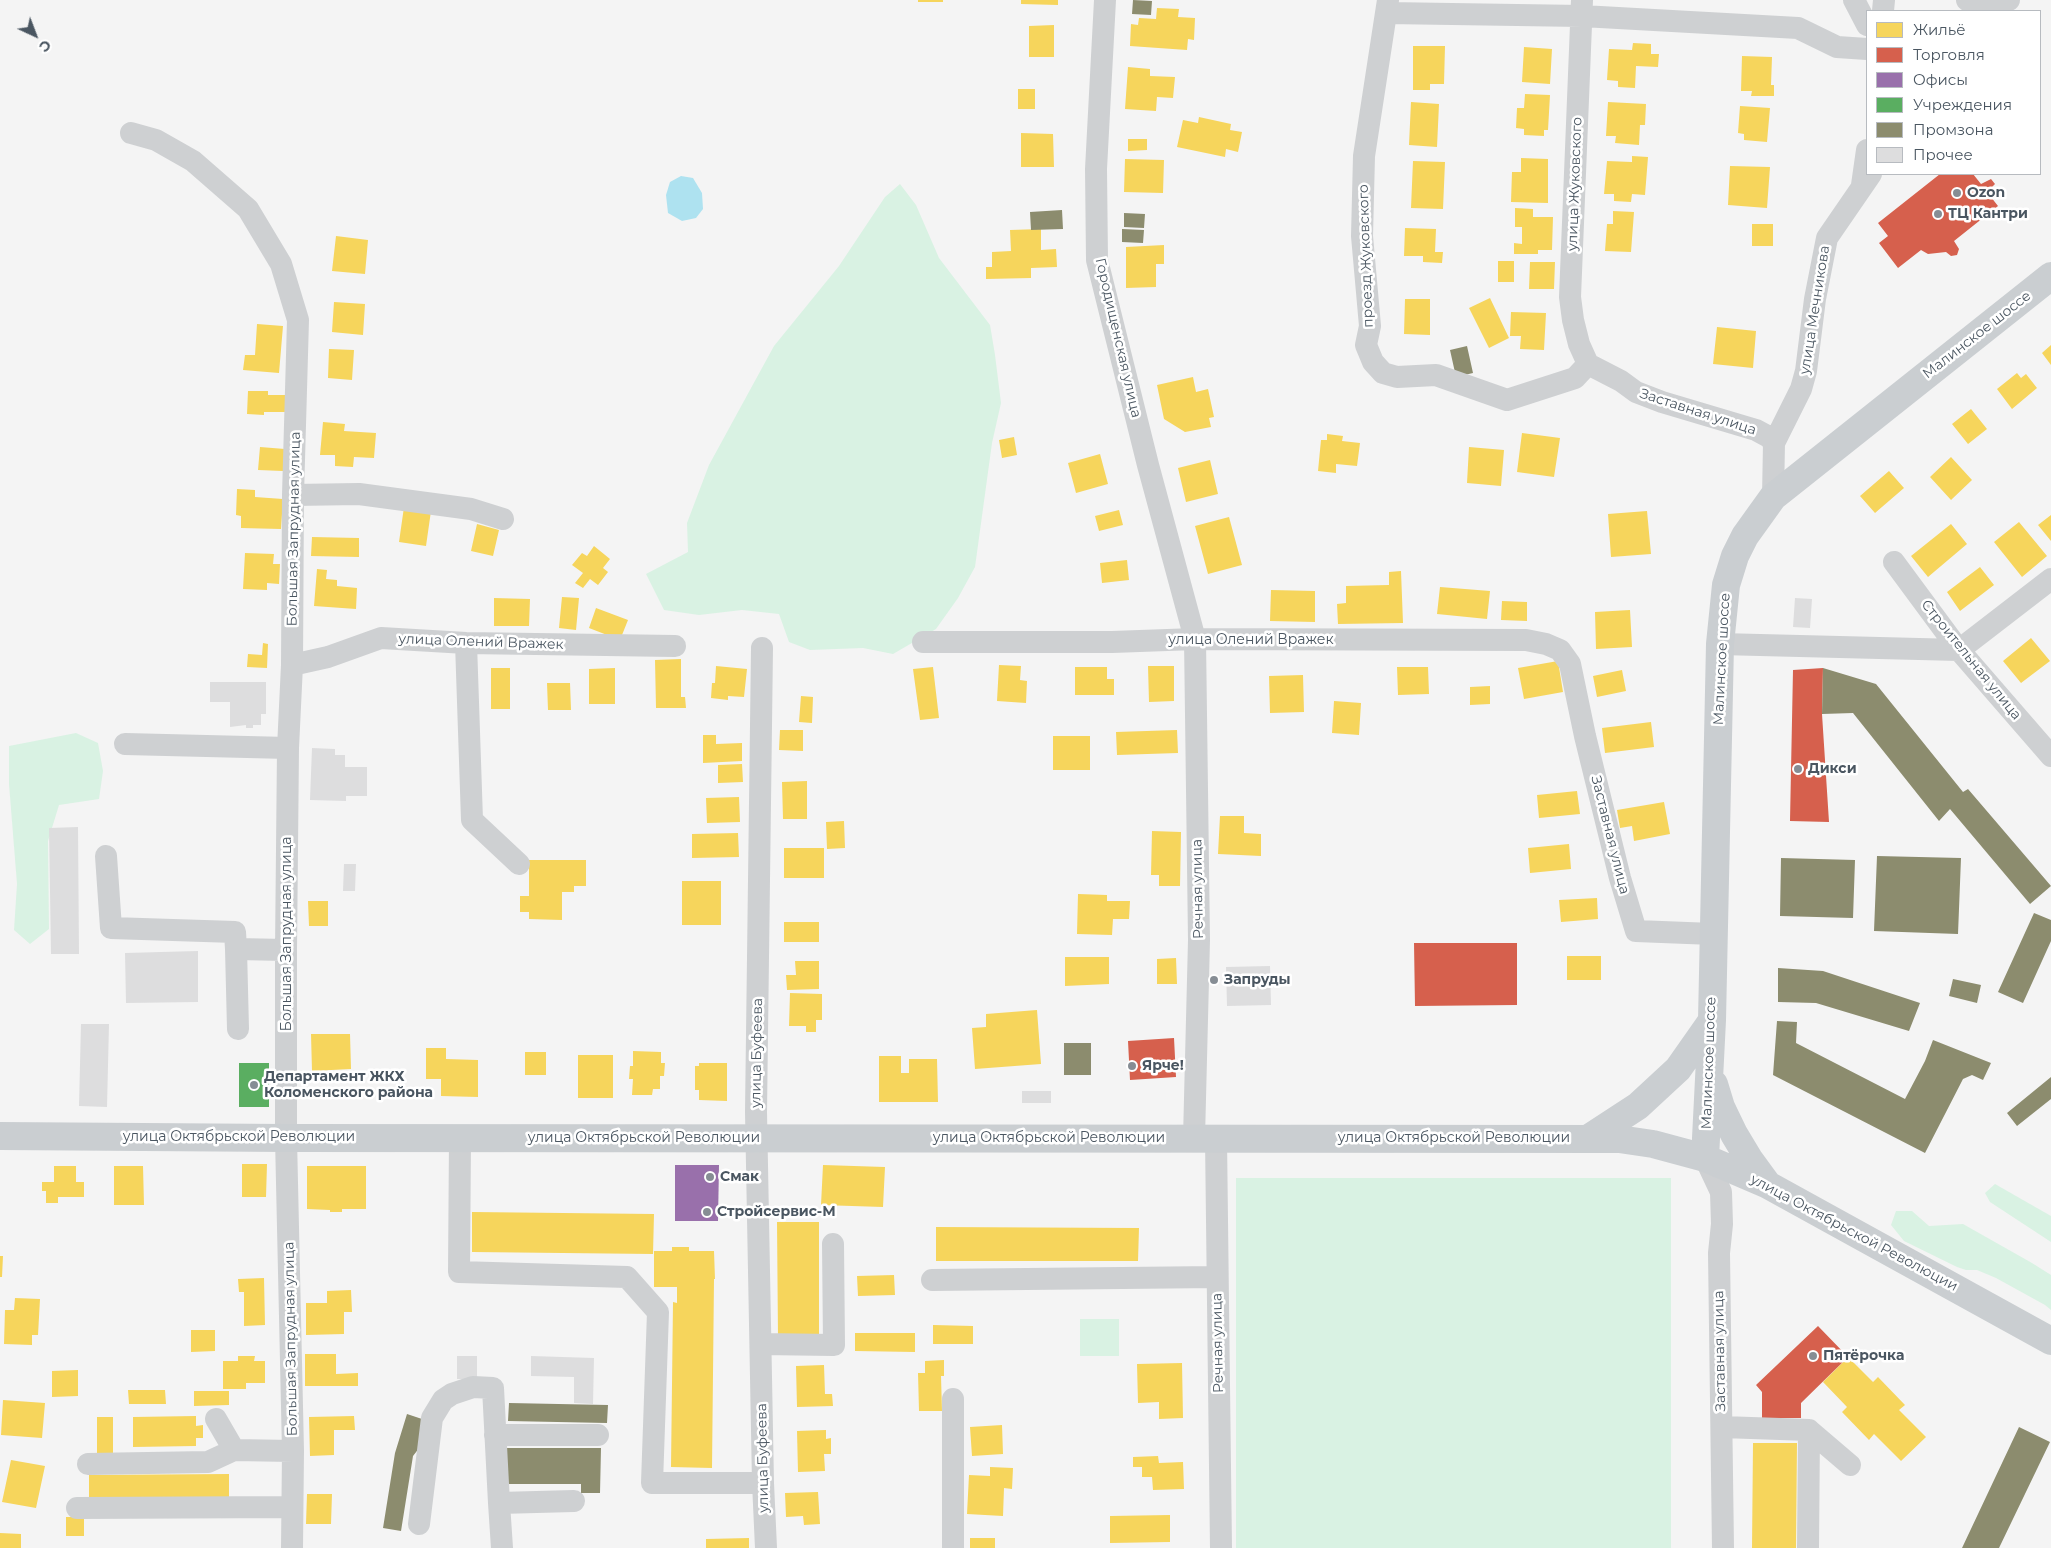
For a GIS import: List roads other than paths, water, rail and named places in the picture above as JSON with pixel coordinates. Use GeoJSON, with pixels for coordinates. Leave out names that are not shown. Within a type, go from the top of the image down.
{"type":"FeatureCollection","features":[{"type":"Feature","properties":{"kind":"main road","name":"Малинское шоссе"},"geometry":{"type":"LineString","coordinates":[[1705,1158],[1712,1020],[1720,644],[1726,585],[1735,556],[1745,536],[1773,497],[2051,276]]}},
{"type":"Feature","properties":{"kind":"main road"},"geometry":{"type":"LineString","coordinates":[[1588,1138],[1638,1106],[1678,1069],[1712,1020]]}},
{"type":"Feature","properties":{"kind":"main road"},"geometry":{"type":"LineString","coordinates":[[1710,1070],[1726,1119],[1749,1159],[1768,1185]]}},
{"type":"Feature","properties":{"kind":"main road","name":"улица Октябрьской Революции"},"geometry":{"type":"LineString","coordinates":[[0,1136],[1619,1139],[1653,1144],[1705,1158],[1768,1185],[2051,1341]]}},
{"type":"Feature","properties":{"kind":"street","name":"Городищенская улица"},"geometry":{"type":"LineString","coordinates":[[1105,0],[1096,169],[1097,260],[1148,465],[1195,639]]}},
{"type":"Feature","properties":{"kind":"street"},"geometry":{"type":"LineString","coordinates":[[1854,0],[1866,23]]}},
{"type":"Feature","properties":{"kind":"street"},"geometry":{"type":"LineString","coordinates":[[1977,5],[2009,0]]}},
{"type":"Feature","properties":{"kind":"street"},"geometry":{"type":"LineString","coordinates":[[1388,6],[1582,8],[1798,28],[1838,47],[1866,50]]}},
{"type":"Feature","properties":{"kind":"street","name":"проезд Жуковского"},"geometry":{"type":"LineString","coordinates":[[1388,6],[1364,156],[1362,236],[1370,326],[1366,345],[1374,362],[1384,373],[1397,377],[1436,374],[1506,400],[1575,378],[1588,364]]}},
{"type":"Feature","properties":{"kind":"street","name":"улица Жуковского"},"geometry":{"type":"LineString","coordinates":[[1582,8],[1570,297],[1579,344],[1588,364]]}},
{"type":"Feature","properties":{"kind":"street","name":"Большая Запрудная улица"},"geometry":{"type":"LineString","coordinates":[[131,133],[156,140],[194,160],[248,208],[281,264],[298,320],[293,495],[292,665],[288,748],[286,950],[286,1138],[293,1451],[292,1548]]}},
{"type":"Feature","properties":{"kind":"street","name":"улица Мечникова"},"geometry":{"type":"LineString","coordinates":[[1773,497],[1774,443],[1794,405],[1806,371],[1815,299],[1827,238],[1866,180]]}},
{"type":"Feature","properties":{"kind":"street","name":"Заставная улица"},"geometry":{"type":"LineString","coordinates":[[1588,364],[1621,381],[1636,392],[1662,402],[1756,430],[1769,437],[1774,443]]}},
{"type":"Feature","properties":{"kind":"street"},"geometry":{"type":"LineString","coordinates":[[293,495],[359,494],[471,509],[503,519]]}},
{"type":"Feature","properties":{"kind":"street","name":"Строительная улица"},"geometry":{"type":"LineString","coordinates":[[1894,562],[1959,650],[2051,756]]}},
{"type":"Feature","properties":{"kind":"street"},"geometry":{"type":"LineString","coordinates":[[1720,644],[1959,650],[2051,579]]}},
{"type":"Feature","properties":{"kind":"street","name":"улица Олений Вражек"},"geometry":{"type":"LineString","coordinates":[[292,665],[328,657],[381,638],[466,643],[675,646]]}},
{"type":"Feature","properties":{"kind":"street","name":"улица Олений Вражек"},"geometry":{"type":"LineString","coordinates":[[923,642],[1112,642],[1195,639],[1526,640],[1546,644],[1560,650],[1570,664]]}},
{"type":"Feature","properties":{"kind":"street","name":"Речная улица"},"geometry":{"type":"LineString","coordinates":[[1195,639],[1199,940],[1205,1138],[1217,1277],[1221,1548]]}},
{"type":"Feature","properties":{"kind":"street"},"geometry":{"type":"LineString","coordinates":[[466,643],[472,820],[519,864]]}},
{"type":"Feature","properties":{"kind":"street","name":"улица Буфеева"},"geometry":{"type":"LineString","coordinates":[[762,648],[756,1138],[766,1548]]}},
{"type":"Feature","properties":{"kind":"street","name":"Заставная улица"},"geometry":{"type":"LineString","coordinates":[[1570,664],[1587,745],[1620,878],[1636,931],[1713,934]]}},
{"type":"Feature","properties":{"kind":"street"},"geometry":{"type":"LineString","coordinates":[[125,744],[288,748]]}},
{"type":"Feature","properties":{"kind":"street"},"geometry":{"type":"LineString","coordinates":[[106,856],[111,928],[235,932],[238,1029]]}},
{"type":"Feature","properties":{"kind":"street"},"geometry":{"type":"LineString","coordinates":[[236,949],[286,950]]}},
{"type":"Feature","properties":{"kind":"street"},"geometry":{"type":"LineString","coordinates":[[460,1138],[459,1272],[627,1277],[658,1312],[652,1483],[763,1482]]}},
{"type":"Feature","properties":{"kind":"street","name":"Заставная улица"},"geometry":{"type":"LineString","coordinates":[[1705,1158],[1721,1192],[1722,1224],[1719,1253],[1722,1548]]}},
{"type":"Feature","properties":{"kind":"street"},"geometry":{"type":"LineString","coordinates":[[761,1344],[834,1345],[833,1244]]}},
{"type":"Feature","properties":{"kind":"street"},"geometry":{"type":"LineString","coordinates":[[932,1280],[1217,1277]]}},
{"type":"Feature","properties":{"kind":"street"},"geometry":{"type":"LineString","coordinates":[[419,1524],[432,1418],[443,1400],[461,1389],[473,1387],[493,1388],[502,1548]]}},
{"type":"Feature","properties":{"kind":"street"},"geometry":{"type":"LineString","coordinates":[[953,1399],[953,1548]]}},
{"type":"Feature","properties":{"kind":"street"},"geometry":{"type":"LineString","coordinates":[[216,1419],[234,1450]]}},
{"type":"Feature","properties":{"kind":"street"},"geometry":{"type":"LineString","coordinates":[[1722,1427],[1809,1430],[1850,1465]]}},
{"type":"Feature","properties":{"kind":"street"},"geometry":{"type":"LineString","coordinates":[[1808,1548],[1809,1430]]}},
{"type":"Feature","properties":{"kind":"street"},"geometry":{"type":"LineString","coordinates":[[495,1435],[598,1435]]}},
{"type":"Feature","properties":{"kind":"street"},"geometry":{"type":"LineString","coordinates":[[88,1464],[208,1462],[234,1450],[293,1451]]}},
{"type":"Feature","properties":{"kind":"street"},"geometry":{"type":"LineString","coordinates":[[499,1503],[574,1501]]}},
{"type":"Feature","properties":{"kind":"street"},"geometry":{"type":"LineString","coordinates":[[77,1508],[292,1507]]}},
{"type":"Feature","properties":{"kind":"water"},"geometry":{"type":"Polygon","coordinates":[[[681,176],[693,178],[702,193],[703,209],[696,218],[682,221],[668,213],[666,195],[670,182],[681,176]]]}},
{"type":"Feature","properties":{"kind":"place","name":"Ozon"},"geometry":{"type":"Point","coordinates":[1957,193]}},
{"type":"Feature","properties":{"kind":"place","name":"ТЦ Кантри"},"geometry":{"type":"Point","coordinates":[1938,214]}},
{"type":"Feature","properties":{"kind":"place","name":"Дикси"},"geometry":{"type":"Point","coordinates":[1798,769]}},
{"type":"Feature","properties":{"kind":"place","name":"Запруды"},"geometry":{"type":"Point","coordinates":[1214,980]}},
{"type":"Feature","properties":{"kind":"place","name":"Ярче!"},"geometry":{"type":"Point","coordinates":[1132,1066]}},
{"type":"Feature","properties":{"kind":"place","name":"Департамент ЖКХ Коломенского района"},"geometry":{"type":"Point","coordinates":[254,1085]}},
{"type":"Feature","properties":{"kind":"place","name":"Смак"},"geometry":{"type":"Point","coordinates":[710,1177]}},
{"type":"Feature","properties":{"kind":"place","name":"Стройсервис-М"},"geometry":{"type":"Point","coordinates":[707,1212]}},
{"type":"Feature","properties":{"kind":"place","name":"Пятёрочка"},"geometry":{"type":"Point","coordinates":[1813,1356]}}]}
